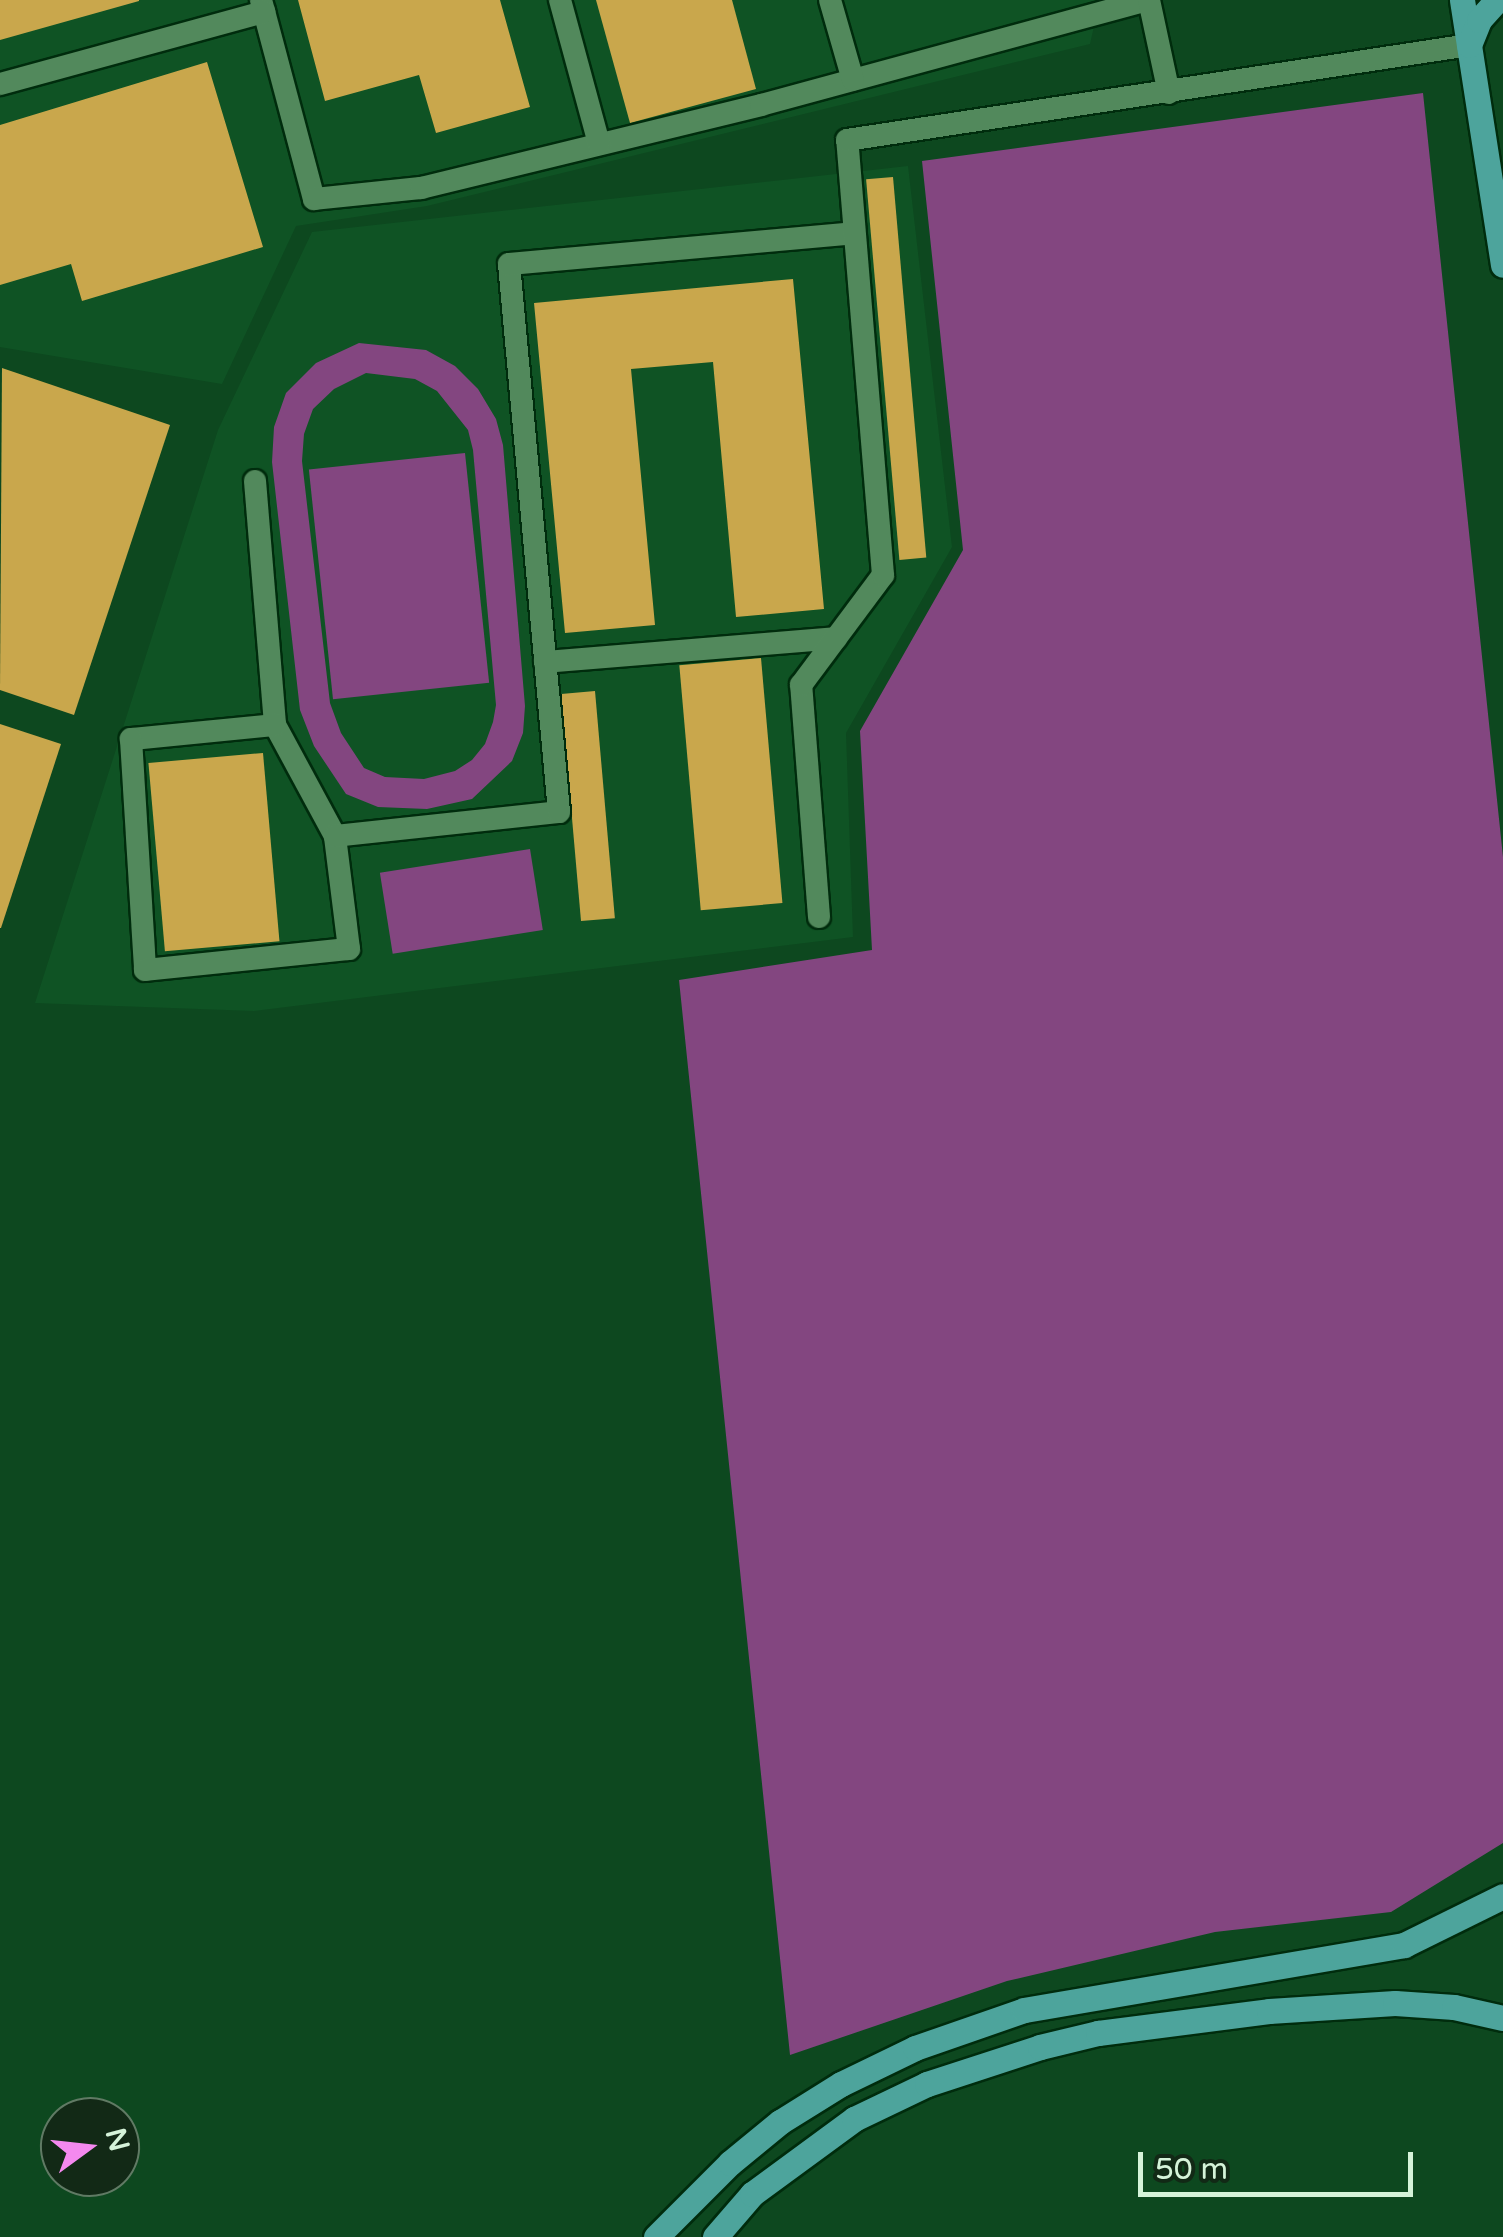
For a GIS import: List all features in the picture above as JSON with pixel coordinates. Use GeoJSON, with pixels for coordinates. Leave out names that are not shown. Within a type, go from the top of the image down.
{"type":"FeatureCollection","features":[{"type":"Feature","properties":{"kind":"main road"},"geometry":{"type":"LineString","coordinates":[[1462,0],[1503,264]]}},
{"type":"Feature","properties":{"kind":"main road"},"geometry":{"type":"LineString","coordinates":[[1468,45],[1479,20],[1497,0]]}},
{"type":"Feature","properties":{"kind":"main road"},"geometry":{"type":"LineString","coordinates":[[656,2237],[730,2163],[780,2122],[841,2084],[915,2048],[986,2022],[1063,2002],[1404,1944],[1503,1896]]}},
{"type":"Feature","properties":{"kind":"main road"},"geometry":{"type":"LineString","coordinates":[[715,2237],[752,2194],[854,2118],[928,2084],[1040,2047],[1098,2034],[1287,2010],[1395,2003],[1454,2007],[1503,2018]]}},
{"type":"Feature","properties":{"kind":"lane"},"geometry":{"type":"LineString","coordinates":[[560,0],[600,144]]}},
{"type":"Feature","properties":{"kind":"lane"},"geometry":{"type":"LineString","coordinates":[[830,0],[853,80]]}},
{"type":"Feature","properties":{"kind":"lane"},"geometry":{"type":"LineString","coordinates":[[0,84],[262,6],[314,199],[420,188],[853,80],[1149,0],[1169,93]]}},
{"type":"Feature","properties":{"kind":"lane"},"geometry":{"type":"LineString","coordinates":[[819,916],[801,684],[883,575],[847,140],[1468,45]]}},
{"type":"Feature","properties":{"kind":"lane"},"geometry":{"type":"LineString","coordinates":[[334,836],[559,812],[508,264],[854,233]]}},
{"type":"Feature","properties":{"kind":"lane"},"geometry":{"type":"LineString","coordinates":[[255,481],[275,725],[334,836],[349,949],[145,970],[131,739],[275,725]]}},
{"type":"Feature","properties":{"kind":"lane"},"geometry":{"type":"LineString","coordinates":[[545,662],[836,638]]}},
{"type":"Feature","properties":{"kind":"shaded area"},"geometry":{"type":"Polygon","coordinates":[[[0,0],[1100,0],[1090,44],[427,206],[296,226],[222,384],[0,347],[0,0]]]}},
{"type":"Feature","properties":{"kind":"shaded area"},"geometry":{"type":"Polygon","coordinates":[[[1423,93],[1503,857],[1503,1843],[1391,1912],[1215,1932],[1007,1981],[790,2055],[679,980],[872,950],[860,731],[963,550],[922,161],[1423,93]]]}},
{"type":"Feature","properties":{"kind":"shaded area"},"geometry":{"type":"Polygon","coordinates":[[[908,166],[952,547],[846,733],[853,937],[254,1011],[35,1003],[218,430],[312,232],[908,166]]]}},
{"type":"Feature","properties":{"kind":"shaded area"},"geometry":{"type":"Polygon","coordinates":[[[359,343],[426,350],[455,366],[478,389],[496,419],[503,445],[525,706],[523,733],[512,761],[472,799],[427,809],[378,807],[346,794],[314,746],[300,710],[272,462],[274,427],[286,393],[316,363],[359,343]],[[366,373],[334,389],[313,409],[304,434],[302,461],[330,703],[341,733],[364,768],[385,777],[424,779],[455,771],[472,760],[485,744],[496,705],[473,450],[468,430],[437,391],[415,379],[366,373]]]}},
{"type":"Feature","properties":{"kind":"shaded area"},"geometry":{"type":"Polygon","coordinates":[[[465,453],[489,683],[333,699],[309,469],[465,453]]]}},
{"type":"Feature","properties":{"kind":"shaded area"},"geometry":{"type":"Polygon","coordinates":[[[530,849],[543,930],[393,954],[380,873],[530,849]]]}},
{"type":"Feature","properties":{"kind":"building"},"geometry":{"type":"Polygon","coordinates":[[[0,0],[139,0],[139,1],[0,40],[0,0]]]}},
{"type":"Feature","properties":{"kind":"building"},"geometry":{"type":"Polygon","coordinates":[[[298,0],[500,0],[530,107],[436,133],[419,75],[325,101],[298,0]]]}},
{"type":"Feature","properties":{"kind":"building"},"geometry":{"type":"Polygon","coordinates":[[[596,0],[732,0],[756,89],[630,123],[596,0]]]}},
{"type":"Feature","properties":{"kind":"building"},"geometry":{"type":"Polygon","coordinates":[[[207,62],[263,247],[82,301],[71,264],[0,285],[0,125],[207,62]]]}},
{"type":"Feature","properties":{"kind":"building"},"geometry":{"type":"Polygon","coordinates":[[[893,177],[926,558],[899,560],[866,179],[893,177]]]}},
{"type":"Feature","properties":{"kind":"building"},"geometry":{"type":"Polygon","coordinates":[[[793,279],[824,609],[736,617],[713,362],[631,369],[655,625],[565,633],[534,303],[793,279]]]}},
{"type":"Feature","properties":{"kind":"building"},"geometry":{"type":"Polygon","coordinates":[[[2,368],[170,425],[74,715],[0,690],[2,368]]]}},
{"type":"Feature","properties":{"kind":"building"},"geometry":{"type":"Polygon","coordinates":[[[761,658],[782,903],[701,910],[679,665],[761,658]]]}},
{"type":"Feature","properties":{"kind":"building"},"geometry":{"type":"Polygon","coordinates":[[[595,691],[615,918],[581,921],[561,694],[595,691]]]}},
{"type":"Feature","properties":{"kind":"building"},"geometry":{"type":"Polygon","coordinates":[[[0,724],[61,744],[1,928],[0,928],[0,724]]]}},
{"type":"Feature","properties":{"kind":"building"},"geometry":{"type":"Polygon","coordinates":[[[263,753],[279,941],[165,951],[148,763],[263,753]]]}}]}
